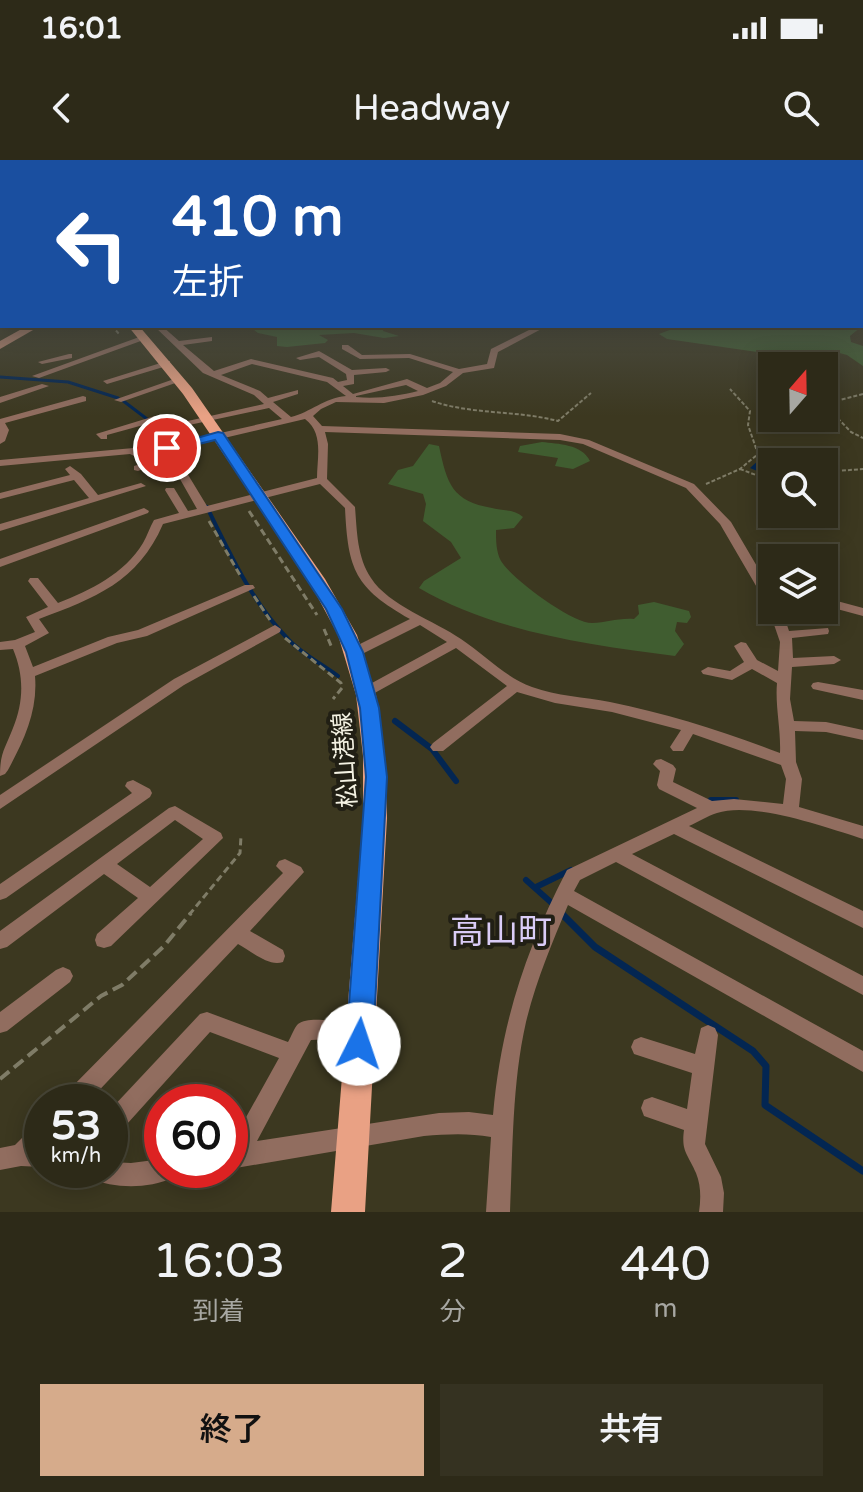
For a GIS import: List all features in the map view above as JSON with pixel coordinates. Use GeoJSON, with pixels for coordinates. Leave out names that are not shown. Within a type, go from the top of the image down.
{"type":"FeatureCollection","features":[{"type":"Feature","properties":{"kind":"main road"},"geometry":{"type":"LineString","coordinates":[[0,346],[32,328]]}},
{"type":"Feature","properties":{"kind":"main road","name":"松山港線"},"geometry":{"type":"LineString","coordinates":[[144,330],[212,427],[253,502],[334,609],[358,694],[376,777],[348,1212]]}},
{"type":"Feature","properties":{"kind":"street"},"geometry":{"type":"LineString","coordinates":[[107,381],[171,372],[209,373],[251,361],[330,380],[352,396],[378,400],[442,386],[454,375],[491,366],[494,351],[539,328]]}},
{"type":"Feature","properties":{"kind":"street"},"geometry":{"type":"LineString","coordinates":[[42,362],[63,358],[144,330]]}},
{"type":"Feature","properties":{"kind":"street"},"geometry":{"type":"LineString","coordinates":[[36,376],[144,330]]}},
{"type":"Feature","properties":{"kind":"street"},"geometry":{"type":"LineString","coordinates":[[118,400],[171,372],[209,339]]}},
{"type":"Feature","properties":{"kind":"street"},"geometry":{"type":"LineString","coordinates":[[345,347],[360,357],[410,356],[454,375]]}},
{"type":"Feature","properties":{"kind":"street"},"geometry":{"type":"LineString","coordinates":[[300,358],[320,354],[350,373],[381,370],[394,385]]}},
{"type":"Feature","properties":{"kind":"street"},"geometry":{"type":"LineString","coordinates":[[422,368],[454,375]]}},
{"type":"Feature","properties":{"kind":"street"},"geometry":{"type":"LineString","coordinates":[[171,372],[209,373],[247,388],[270,402],[289,420]]}},
{"type":"Feature","properties":{"kind":"street"},"geometry":{"type":"LineString","coordinates":[[338,385],[351,382],[350,373]]}},
{"type":"Feature","properties":{"kind":"street"},"geometry":{"type":"LineString","coordinates":[[164,429],[289,420],[307,416],[321,404],[407,382],[425,391]]}},
{"type":"Feature","properties":{"kind":"street"},"geometry":{"type":"LineString","coordinates":[[0,463],[172,447],[232,413],[292,393],[278,386]]}},
{"type":"Feature","properties":{"kind":"street"},"geometry":{"type":"LineString","coordinates":[[0,400],[45,388]]}},
{"type":"Feature","properties":{"kind":"street"},"geometry":{"type":"LineString","coordinates":[[0,441],[4,430],[0,422],[79,400],[59,392]]}},
{"type":"Feature","properties":{"kind":"street"},"geometry":{"type":"LineString","coordinates":[[402,396],[411,407]]}},
{"type":"Feature","properties":{"kind":"street"},"geometry":{"type":"LineString","coordinates":[[224,404],[232,413]]}},
{"type":"Feature","properties":{"kind":"street"},"geometry":{"type":"LineString","coordinates":[[307,416],[321,429],[571,438],[660,472],[695,489],[725,522],[758,578]]}},
{"type":"Feature","properties":{"kind":"street"},"geometry":{"type":"LineString","coordinates":[[104,437],[101,434],[154,418],[164,429],[204,511]]}},
{"type":"Feature","properties":{"kind":"street"},"geometry":{"type":"LineString","coordinates":[[321,429],[322,480],[350,507],[350,541],[354,559],[366,583],[396,607],[456,642],[516,686],[540,694],[634,712],[788,762]]}},
{"type":"Feature","properties":{"kind":"street"},"geometry":{"type":"LineString","coordinates":[[134,452],[156,462],[138,468]]}},
{"type":"Feature","properties":{"kind":"street"},"geometry":{"type":"LineString","coordinates":[[62,459],[96,499]]}},
{"type":"Feature","properties":{"kind":"street"},"geometry":{"type":"LineString","coordinates":[[0,496],[77,476]]}},
{"type":"Feature","properties":{"kind":"street"},"geometry":{"type":"LineString","coordinates":[[9,645],[42,633],[32,617],[120,578],[151,545],[158,522],[253,502],[322,480]]}},
{"type":"Feature","properties":{"kind":"street"},"geometry":{"type":"LineString","coordinates":[[0,528],[141,486]]}},
{"type":"Feature","properties":{"kind":"street"},"geometry":{"type":"LineString","coordinates":[[170,490],[185,515]]}},
{"type":"Feature","properties":{"kind":"street"},"geometry":{"type":"LineString","coordinates":[[0,563],[144,511]]}},
{"type":"Feature","properties":{"kind":"street"},"geometry":{"type":"LineString","coordinates":[[34,581],[56,608]]}},
{"type":"Feature","properties":{"kind":"street"},"geometry":{"type":"LineString","coordinates":[[29,673],[113,640],[142,633],[249,588]]}},
{"type":"Feature","properties":{"kind":"street"},"geometry":{"type":"LineString","coordinates":[[838,605],[863,612]]}},
{"type":"Feature","properties":{"kind":"street"},"geometry":{"type":"LineString","coordinates":[[344,651],[419,620]]}},
{"type":"Feature","properties":{"kind":"street"},"geometry":{"type":"LineString","coordinates":[[780,624],[787,663],[783,699],[788,726],[788,762],[794,779],[790,812]]}},
{"type":"Feature","properties":{"kind":"street"},"geometry":{"type":"LineString","coordinates":[[0,803],[179,682],[275,629]]}},
{"type":"Feature","properties":{"kind":"street"},"geometry":{"type":"LineString","coordinates":[[0,630],[29,673],[31,683],[20,735],[5,752],[0,770]]}},
{"type":"Feature","properties":{"kind":"street"},"geometry":{"type":"LineString","coordinates":[[784,635],[823,631]]}},
{"type":"Feature","properties":{"kind":"street"},"geometry":{"type":"LineString","coordinates":[[358,694],[456,642]]}},
{"type":"Feature","properties":{"kind":"street"},"geometry":{"type":"LineString","coordinates":[[741,646],[752,663],[785,681]]}},
{"type":"Feature","properties":{"kind":"street"},"geometry":{"type":"LineString","coordinates":[[787,663],[834,660]]}},
{"type":"Feature","properties":{"kind":"street"},"geometry":{"type":"LineString","coordinates":[[708,671],[732,676],[752,663]]}},
{"type":"Feature","properties":{"kind":"street"},"geometry":{"type":"LineString","coordinates":[[438,747],[516,686]]}},
{"type":"Feature","properties":{"kind":"street"},"geometry":{"type":"LineString","coordinates":[[818,686],[840,686],[863,695]]}},
{"type":"Feature","properties":{"kind":"street"},"geometry":{"type":"LineString","coordinates":[[788,726],[826,727],[863,735]]}},
{"type":"Feature","properties":{"kind":"street"},"geometry":{"type":"LineString","coordinates":[[678,747],[689,729]]}},
{"type":"Feature","properties":{"kind":"street"},"geometry":{"type":"LineString","coordinates":[[661,764],[668,769],[665,785],[711,808]]}},
{"type":"Feature","properties":{"kind":"street"},"geometry":{"type":"LineString","coordinates":[[0,893],[144,793],[133,786]]}},
{"type":"Feature","properties":{"kind":"street"},"geometry":{"type":"LineString","coordinates":[[498,1212],[508,1067],[517,1020],[533,969],[573,875],[711,808],[736,804],[790,812],[863,833]]}},
{"type":"Feature","properties":{"kind":"street"},"geometry":{"type":"LineString","coordinates":[[0,941],[175,812],[215,838],[104,940]]}},
{"type":"Feature","properties":{"kind":"street"},"geometry":{"type":"LineString","coordinates":[[673,826],[863,920]]}},
{"type":"Feature","properties":{"kind":"street"},"geometry":{"type":"LineString","coordinates":[[616,854],[863,985]]}},
{"type":"Feature","properties":{"kind":"street"},"geometry":{"type":"LineString","coordinates":[[104,864],[150,897]]}},
{"type":"Feature","properties":{"kind":"street"},"geometry":{"type":"LineString","coordinates":[[90,1084],[295,872],[285,866]]}},
{"type":"Feature","properties":{"kind":"street"},"geometry":{"type":"LineString","coordinates":[[564,894],[863,1062]]}},
{"type":"Feature","properties":{"kind":"street"},"geometry":{"type":"LineString","coordinates":[[236,933],[276,956]]}},
{"type":"Feature","properties":{"kind":"street"},"geometry":{"type":"LineString","coordinates":[[0,1024],[63,976]]}},
{"type":"Feature","properties":{"kind":"street"},"geometry":{"type":"LineString","coordinates":[[128,1107],[207,1021],[293,1054]]}},
{"type":"Feature","properties":{"kind":"street"},"geometry":{"type":"LineString","coordinates":[[248,1133],[305,1031],[332,1030]]}},
{"type":"Feature","properties":{"kind":"street"},"geometry":{"type":"LineString","coordinates":[[708,1035],[693,1146],[711,1174],[714,1194],[711,1212]]}},
{"type":"Feature","properties":{"kind":"street"},"geometry":{"type":"LineString","coordinates":[[641,1047],[704,1067]]}},
{"type":"Feature","properties":{"kind":"street"},"geometry":{"type":"LineString","coordinates":[[652,1108],[696,1123]]}},
{"type":"Feature","properties":{"kind":"street"},"geometry":{"type":"LineString","coordinates":[[248,1154],[309,1141],[447,1121],[504,1128]]}},
{"type":"Feature","properties":{"kind":"path"},"geometry":{"type":"LineString","coordinates":[[695,489],[740,469],[759,451],[748,425],[750,411],[730,389]]}},
{"type":"Feature","properties":{"kind":"path"},"geometry":{"type":"LineString","coordinates":[[425,391],[433,402],[456,410],[529,414],[558,421],[591,393]]}},
{"type":"Feature","properties":{"kind":"path"},"geometry":{"type":"LineString","coordinates":[[863,394],[824,404],[851,432],[863,438]]}},
{"type":"Feature","properties":{"kind":"path"},"geometry":{"type":"LineString","coordinates":[[740,469],[758,476]]}},
{"type":"Feature","properties":{"kind":"path"},"geometry":{"type":"LineString","coordinates":[[838,471],[863,469]]}},
{"type":"Feature","properties":{"kind":"path"},"geometry":{"type":"LineString","coordinates":[[253,502],[321,622],[344,651]]}},
{"type":"Feature","properties":{"kind":"path"},"geometry":{"type":"LineString","coordinates":[[204,511],[225,552],[275,629],[341,683],[342,688],[333,699]]}},
{"type":"Feature","properties":{"kind":"path"},"geometry":{"type":"LineString","coordinates":[[345,681],[358,694]]}},
{"type":"Feature","properties":{"kind":"path"},"geometry":{"type":"LineString","coordinates":[[0,1079],[101,996],[122,985],[164,946],[240,853],[241,836]]}},
{"type":"Feature","properties":{"kind":"green space"},"geometry":{"type":"Polygon","coordinates":[[[252,328],[384,328],[383,331],[399,336],[384,338],[354,333],[319,335],[328,340],[325,343],[287,347],[277,346],[277,337],[258,333],[252,328]]]}},
{"type":"Feature","properties":{"kind":"green space"},"geometry":{"type":"Polygon","coordinates":[[[675,328],[860,328],[850,336],[851,342],[863,346],[863,366],[847,355],[832,351],[758,352],[667,339],[659,334],[675,328]]]}},
{"type":"Feature","properties":{"kind":"green space"},"geometry":{"type":"Polygon","coordinates":[[[542,442],[576,448],[590,461],[573,469],[555,466],[558,458],[518,452],[520,446],[542,442]]]}},
{"type":"Feature","properties":{"kind":"green space"},"geometry":{"type":"Polygon","coordinates":[[[429,444],[439,446],[445,471],[460,495],[479,505],[512,511],[523,517],[514,528],[496,530],[499,557],[517,578],[557,608],[592,623],[634,619],[639,614],[638,605],[654,602],[689,611],[691,617],[687,623],[677,622],[675,631],[684,644],[675,656],[576,641],[511,626],[479,616],[419,588],[424,581],[461,558],[451,542],[423,521],[426,504],[423,494],[388,484],[398,470],[413,466],[429,444]]]}},
{"type":"Feature","properties":{"kind":"water"},"geometry":{"type":"Polygon","coordinates":[[[758,461],[758,471],[750,468],[758,461]]]}},
{"type":"Feature","properties":{"kind":"waterway"},"geometry":{"type":"LineString","coordinates":[[0,377],[68,382],[118,398]]}},
{"type":"Feature","properties":{"kind":"waterway"},"geometry":{"type":"LineString","coordinates":[[122,400],[147,419]]}},
{"type":"Feature","properties":{"kind":"waterway"},"geometry":{"type":"LineString","coordinates":[[149,422],[165,443]]}},
{"type":"Feature","properties":{"kind":"waterway"},"geometry":{"type":"LineString","coordinates":[[208,509],[243,577],[275,625],[299,649],[338,676]]}},
{"type":"Feature","properties":{"kind":"waterway"},"geometry":{"type":"LineString","coordinates":[[395,721],[432,749],[456,781]]}},
{"type":"Feature","properties":{"kind":"waterway"},"geometry":{"type":"LineString","coordinates":[[711,800],[736,800]]}},
{"type":"Feature","properties":{"kind":"waterway"},"geometry":{"type":"LineString","coordinates":[[536,887],[571,870]]}},
{"type":"Feature","properties":{"kind":"waterway"},"geometry":{"type":"LineString","coordinates":[[526,880],[554,905]]}},
{"type":"Feature","properties":{"kind":"waterway"},"geometry":{"type":"LineString","coordinates":[[561,913],[595,947],[753,1051],[766,1066],[765,1105],[863,1171]]}},
{"type":"Feature","properties":{"kind":"district","name":"高山町"},"geometry":{"type":"Point","coordinates":[501,931]}},
{"type":"Feature","properties":{"kind":"route"},"geometry":{"type":"LineString","coordinates":[[167,448],[218,436],[334,609],[355,652],[370,708],[376,777],[359,1044]]}}]}
